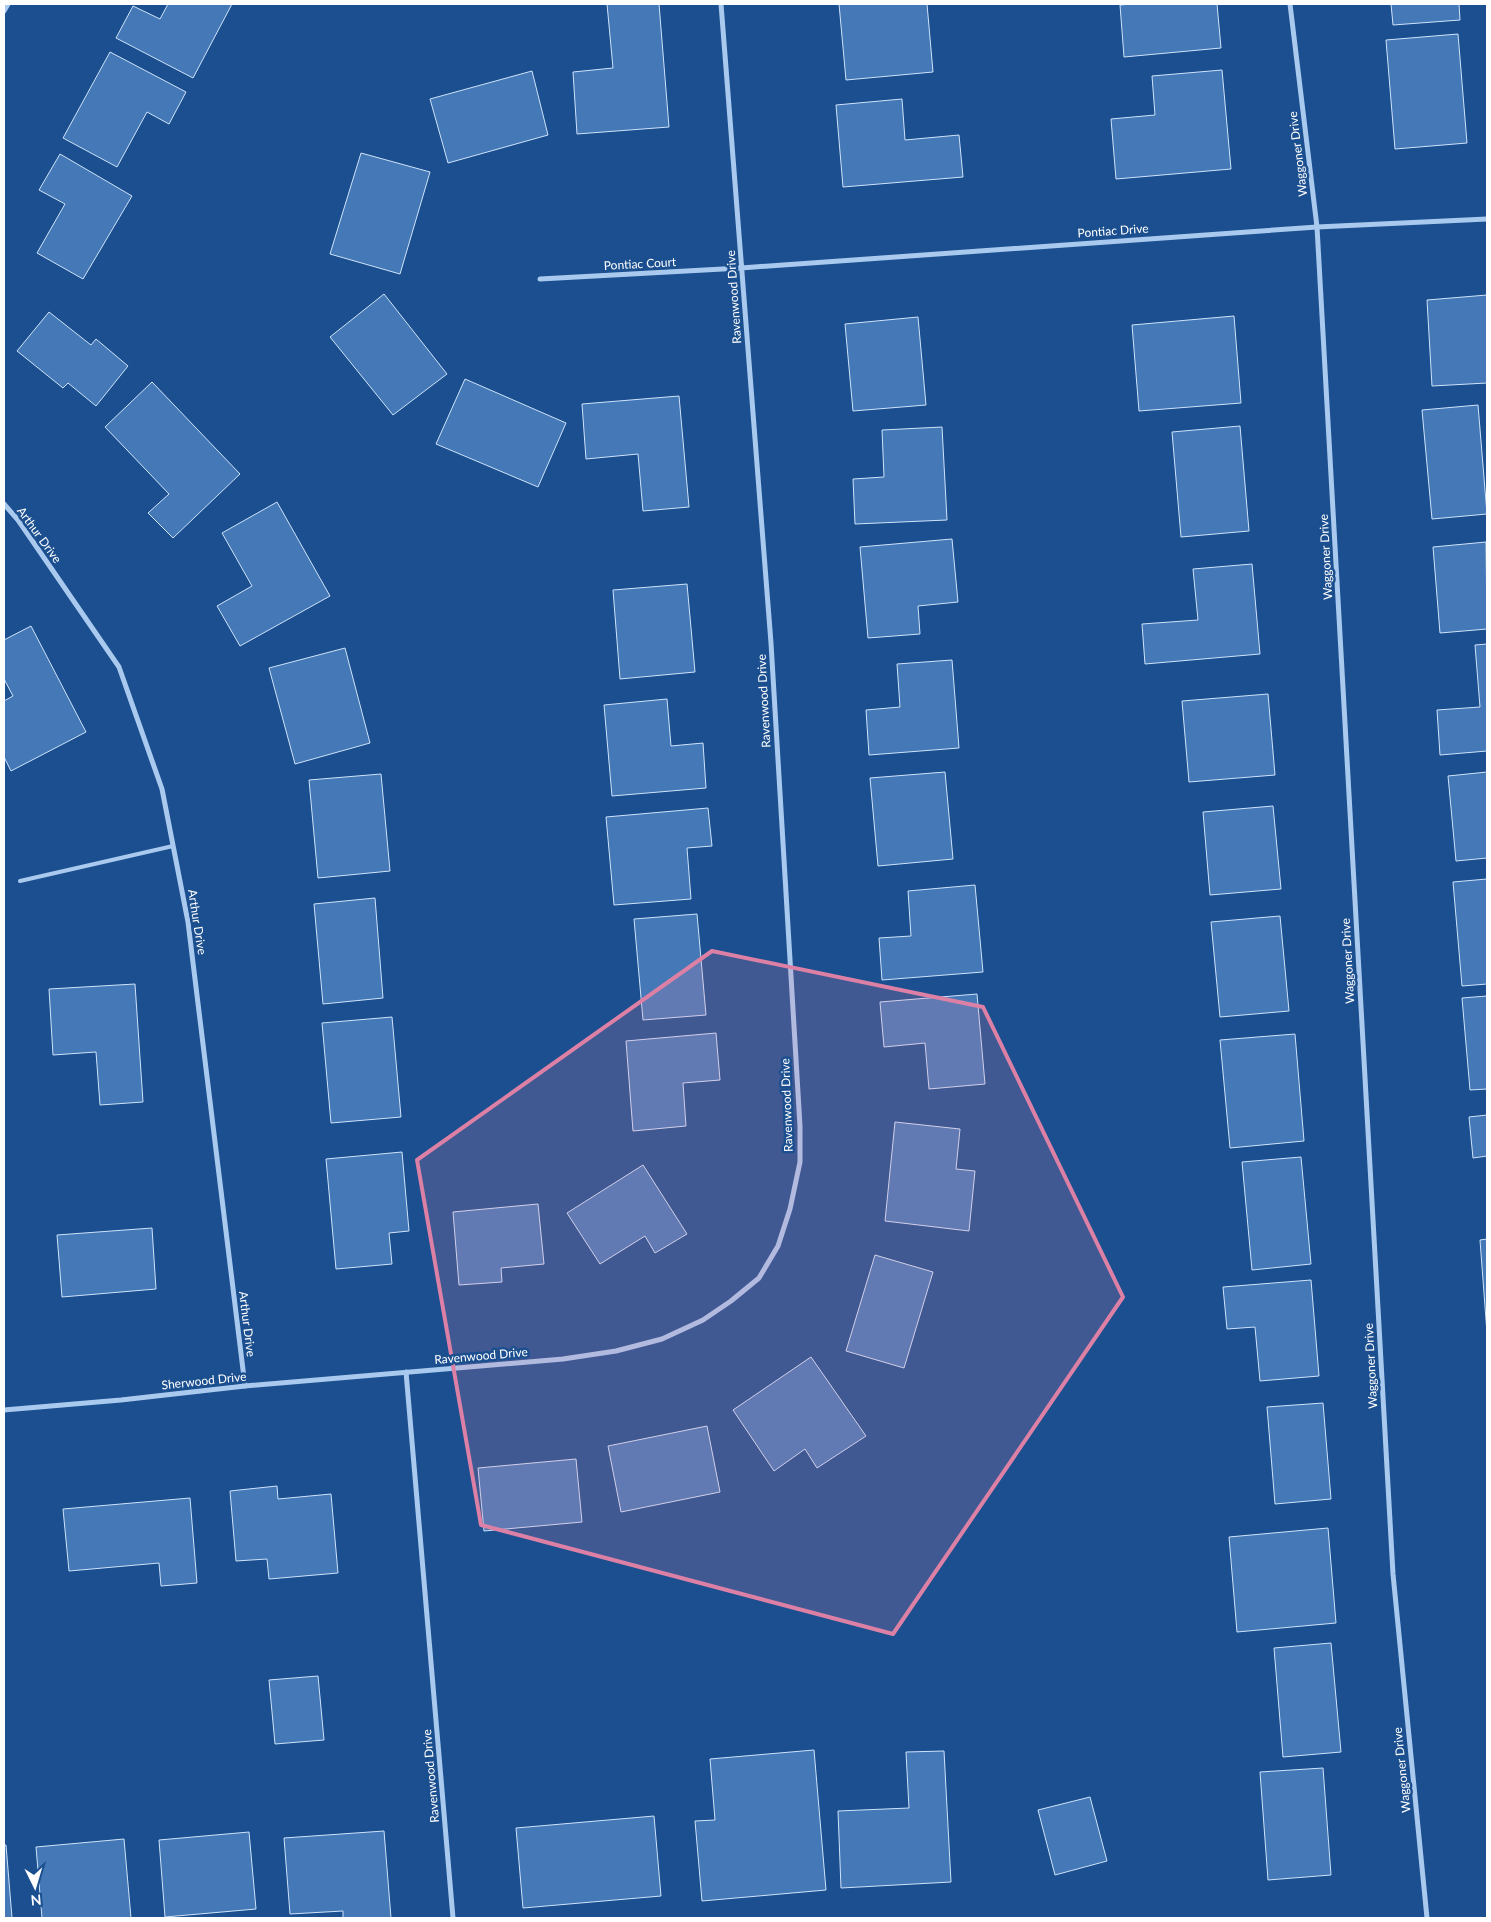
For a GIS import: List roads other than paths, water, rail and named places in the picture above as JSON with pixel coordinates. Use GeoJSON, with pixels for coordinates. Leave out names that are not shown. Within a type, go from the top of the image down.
{"type":"FeatureCollection","features":[{"type":"Feature","properties":{"kind":"street"},"geometry":{"type":"LineString","coordinates":[[4,11],[8,4]]}},
{"type":"Feature","properties":{"kind":"street","name":"Ravenwood Drive"},"geometry":{"type":"LineString","coordinates":[[453,1918],[406,1372],[563,1359],[616,1351],[662,1339],[703,1320],[731,1301],[758,1278],[778,1246],[790,1209],[800,1162],[799,1116],[771,644],[721,4]]}},
{"type":"Feature","properties":{"kind":"street","name":"Waggoner Drive"},"geometry":{"type":"LineString","coordinates":[[1290,4],[1317,227],[1393,1574],[1427,1918]]}},
{"type":"Feature","properties":{"kind":"street","name":"Pontiac Drive"},"geometry":{"type":"LineString","coordinates":[[741,268],[1317,227],[1487,219]]}},
{"type":"Feature","properties":{"kind":"street","name":"Pontiac Court"},"geometry":{"type":"LineString","coordinates":[[540,279],[741,268]]}},
{"type":"Feature","properties":{"kind":"street","name":"Arthur Drive"},"geometry":{"type":"LineString","coordinates":[[4,504],[18,520],[119,667],[162,789],[188,922],[245,1386]]}},
{"type":"Feature","properties":{"kind":"street","name":"Sherwood Drive"},"geometry":{"type":"LineString","coordinates":[[4,1410],[406,1372]]}},
{"type":"Feature","properties":{"kind":"lane"},"geometry":{"type":"LineString","coordinates":[[20,881],[173,846]]}}]}
